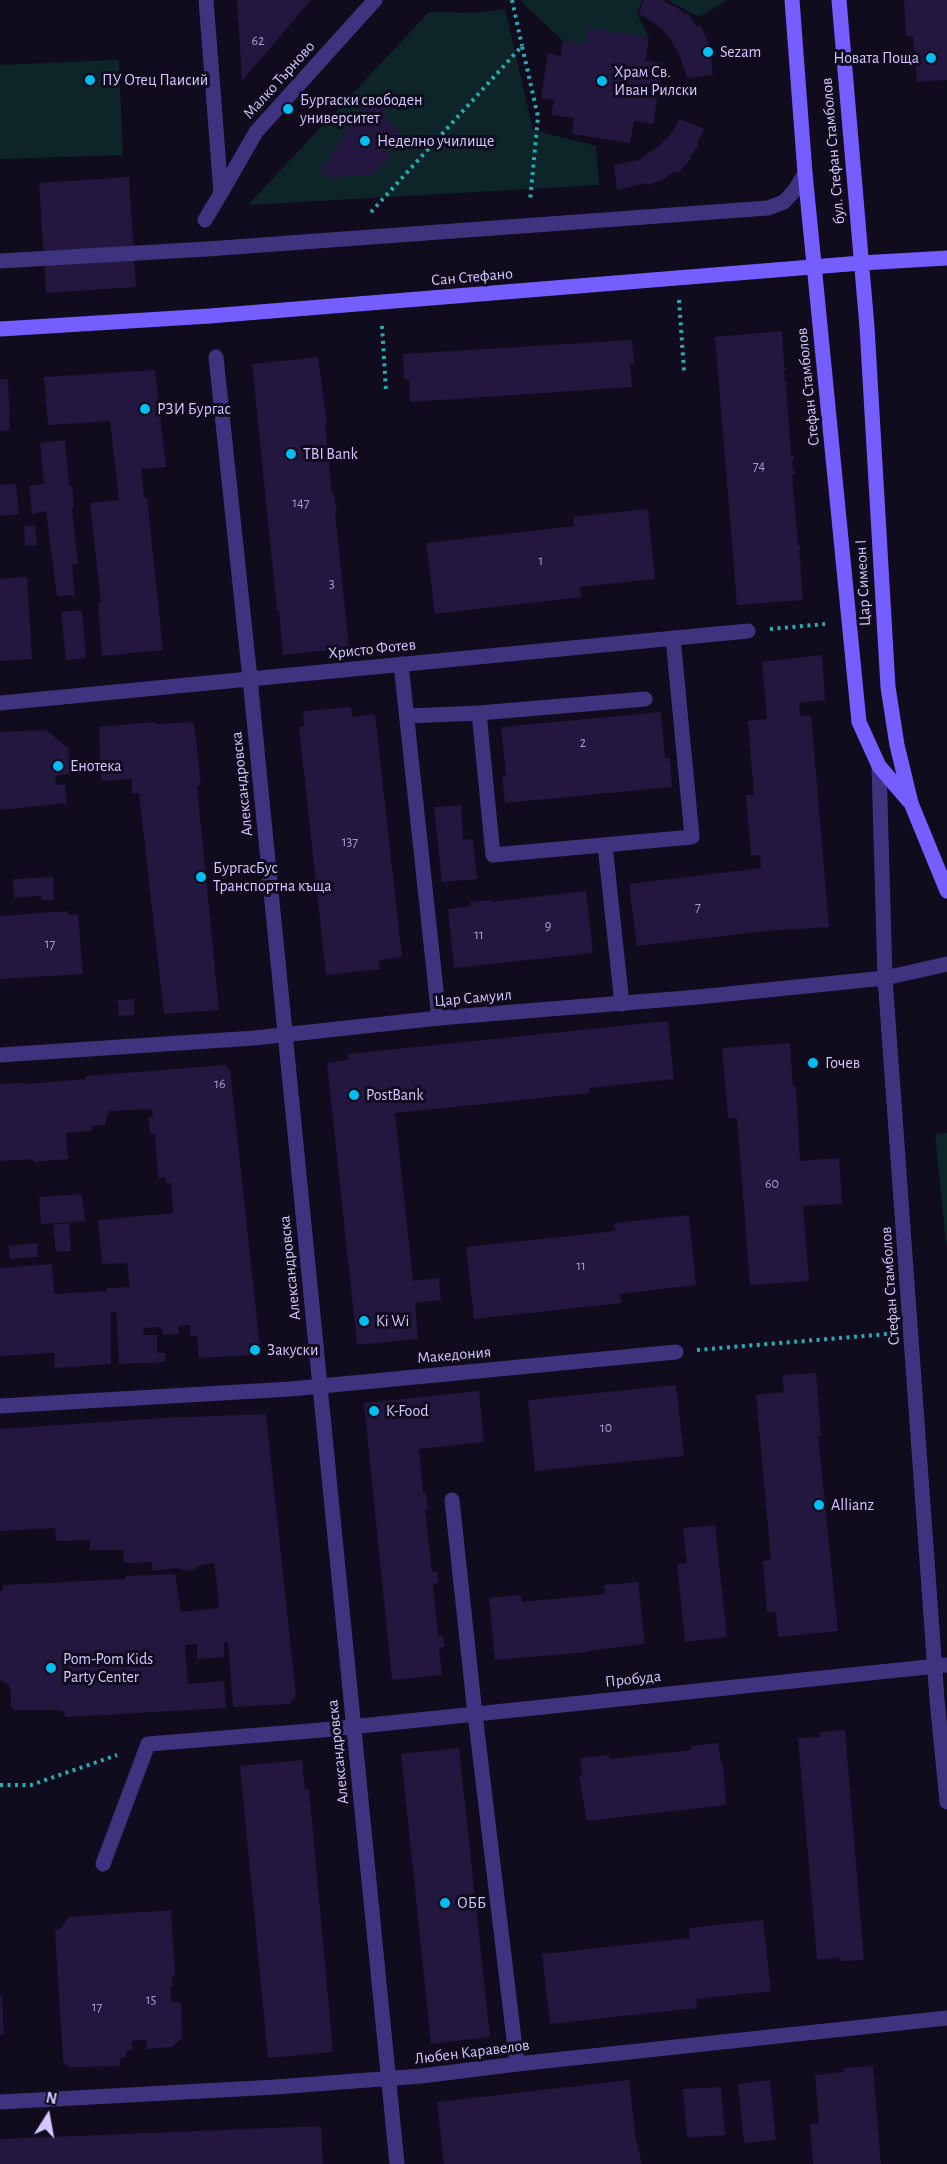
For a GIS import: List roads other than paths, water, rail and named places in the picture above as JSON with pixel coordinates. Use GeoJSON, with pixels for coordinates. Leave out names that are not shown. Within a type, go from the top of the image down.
{"type":"FeatureCollection","features":[{"type":"Feature","properties":{"kind":"main road","name":"Стефан Стамболов"},"geometry":{"type":"LineString","coordinates":[[792,0],[805,173],[860,722],[879,766],[911,803]]}},
{"type":"Feature","properties":{"kind":"main road","name":"бул. Стефан Стамболов"},"geometry":{"type":"LineString","coordinates":[[839,0],[861,263]]}},
{"type":"Feature","properties":{"kind":"main road","name":"Сан Стефано"},"geometry":{"type":"LineString","coordinates":[[0,329],[210,316],[947,258]]}},
{"type":"Feature","properties":{"kind":"main road","name":"Цар Симеон I"},"geometry":{"type":"LineString","coordinates":[[861,263],[867,327],[888,687],[897,745],[911,803],[947,891]]}},
{"type":"Feature","properties":{"kind":"street"},"geometry":{"type":"LineString","coordinates":[[206,0],[222,193]]}},
{"type":"Feature","properties":{"kind":"street","name":"Малко Търново"},"geometry":{"type":"LineString","coordinates":[[205,220],[256,132],[375,0]]}},
{"type":"Feature","properties":{"kind":"street"},"geometry":{"type":"LineString","coordinates":[[0,261],[207,249],[768,208],[784,202],[795,190],[805,173]]}},
{"type":"Feature","properties":{"kind":"street","name":"Александровска"},"geometry":{"type":"LineString","coordinates":[[217,363],[398,2164]]}},
{"type":"Feature","properties":{"kind":"street","name":"Христо Фотев"},"geometry":{"type":"LineString","coordinates":[[0,703],[748,631]]}},
{"type":"Feature","properties":{"kind":"street"},"geometry":{"type":"LineString","coordinates":[[478,713],[493,855],[692,837],[673,638]]}},
{"type":"Feature","properties":{"kind":"street"},"geometry":{"type":"LineString","coordinates":[[401,664],[439,1018]]}},
{"type":"Feature","properties":{"kind":"street"},"geometry":{"type":"LineString","coordinates":[[406,716],[478,713],[645,699]]}},
{"type":"Feature","properties":{"kind":"street","name":"Стефан Стамболов"},"geometry":{"type":"LineString","coordinates":[[879,766],[885,978],[911,1332],[941,1666],[947,1802]]}},
{"type":"Feature","properties":{"kind":"street"},"geometry":{"type":"LineString","coordinates":[[604,845],[622,1004]]}},
{"type":"Feature","properties":{"kind":"street","name":"Цар Самуил"},"geometry":{"type":"LineString","coordinates":[[0,1055],[285,1035],[439,1018],[622,1004],[885,978],[947,964]]}},
{"type":"Feature","properties":{"kind":"street","name":"Македония"},"geometry":{"type":"LineString","coordinates":[[0,1406],[320,1386],[676,1352]]}},
{"type":"Feature","properties":{"kind":"street"},"geometry":{"type":"LineString","coordinates":[[452,1500],[517,2064]]}},
{"type":"Feature","properties":{"kind":"street","name":"Пробуда"},"geometry":{"type":"LineString","coordinates":[[103,1864],[148,1744],[354,1727],[941,1666]]}},
{"type":"Feature","properties":{"kind":"street","name":"Любен Каравелов"},"geometry":{"type":"LineString","coordinates":[[0,2102],[389,2079],[947,2019]]}},
{"type":"Feature","properties":{"kind":"place","name":"Sezam"},"geometry":{"type":"Point","coordinates":[708,52]}},
{"type":"Feature","properties":{"kind":"place","name":"Новата Поща"},"geometry":{"type":"Point","coordinates":[931,58]}},
{"type":"Feature","properties":{"kind":"place","name":"ПУ Отец Паисий"},"geometry":{"type":"Point","coordinates":[90,80]}},
{"type":"Feature","properties":{"kind":"place","name":"Храм Св. Иван Рилски"},"geometry":{"type":"Point","coordinates":[602,81]}},
{"type":"Feature","properties":{"kind":"place","name":"Бургаски свободен университет"},"geometry":{"type":"Point","coordinates":[288,109]}},
{"type":"Feature","properties":{"kind":"place","name":"Неделно училище"},"geometry":{"type":"Point","coordinates":[365,141]}},
{"type":"Feature","properties":{"kind":"place","name":"РЗИ Бургас"},"geometry":{"type":"Point","coordinates":[145,409]}},
{"type":"Feature","properties":{"kind":"place","name":"TBI Bank"},"geometry":{"type":"Point","coordinates":[291,454]}},
{"type":"Feature","properties":{"kind":"place","name":"Енотека"},"geometry":{"type":"Point","coordinates":[58,766]}},
{"type":"Feature","properties":{"kind":"place","name":"БургасБус Транспортна къща"},"geometry":{"type":"Point","coordinates":[201,877]}},
{"type":"Feature","properties":{"kind":"place","name":"Гочев"},"geometry":{"type":"Point","coordinates":[813,1063]}},
{"type":"Feature","properties":{"kind":"place","name":"PostBank"},"geometry":{"type":"Point","coordinates":[354,1095]}},
{"type":"Feature","properties":{"kind":"place","name":"Ki Wi"},"geometry":{"type":"Point","coordinates":[364,1321]}},
{"type":"Feature","properties":{"kind":"place","name":"Закуски"},"geometry":{"type":"Point","coordinates":[255,1350]}},
{"type":"Feature","properties":{"kind":"place","name":"K-Food"},"geometry":{"type":"Point","coordinates":[374,1411]}},
{"type":"Feature","properties":{"kind":"place","name":"Allianz"},"geometry":{"type":"Point","coordinates":[819,1505]}},
{"type":"Feature","properties":{"kind":"place","name":"Pom-Pom Kids Party Center"},"geometry":{"type":"Point","coordinates":[51,1668]}},
{"type":"Feature","properties":{"kind":"place","name":"ОББ"},"geometry":{"type":"Point","coordinates":[445,1903]}}]}
